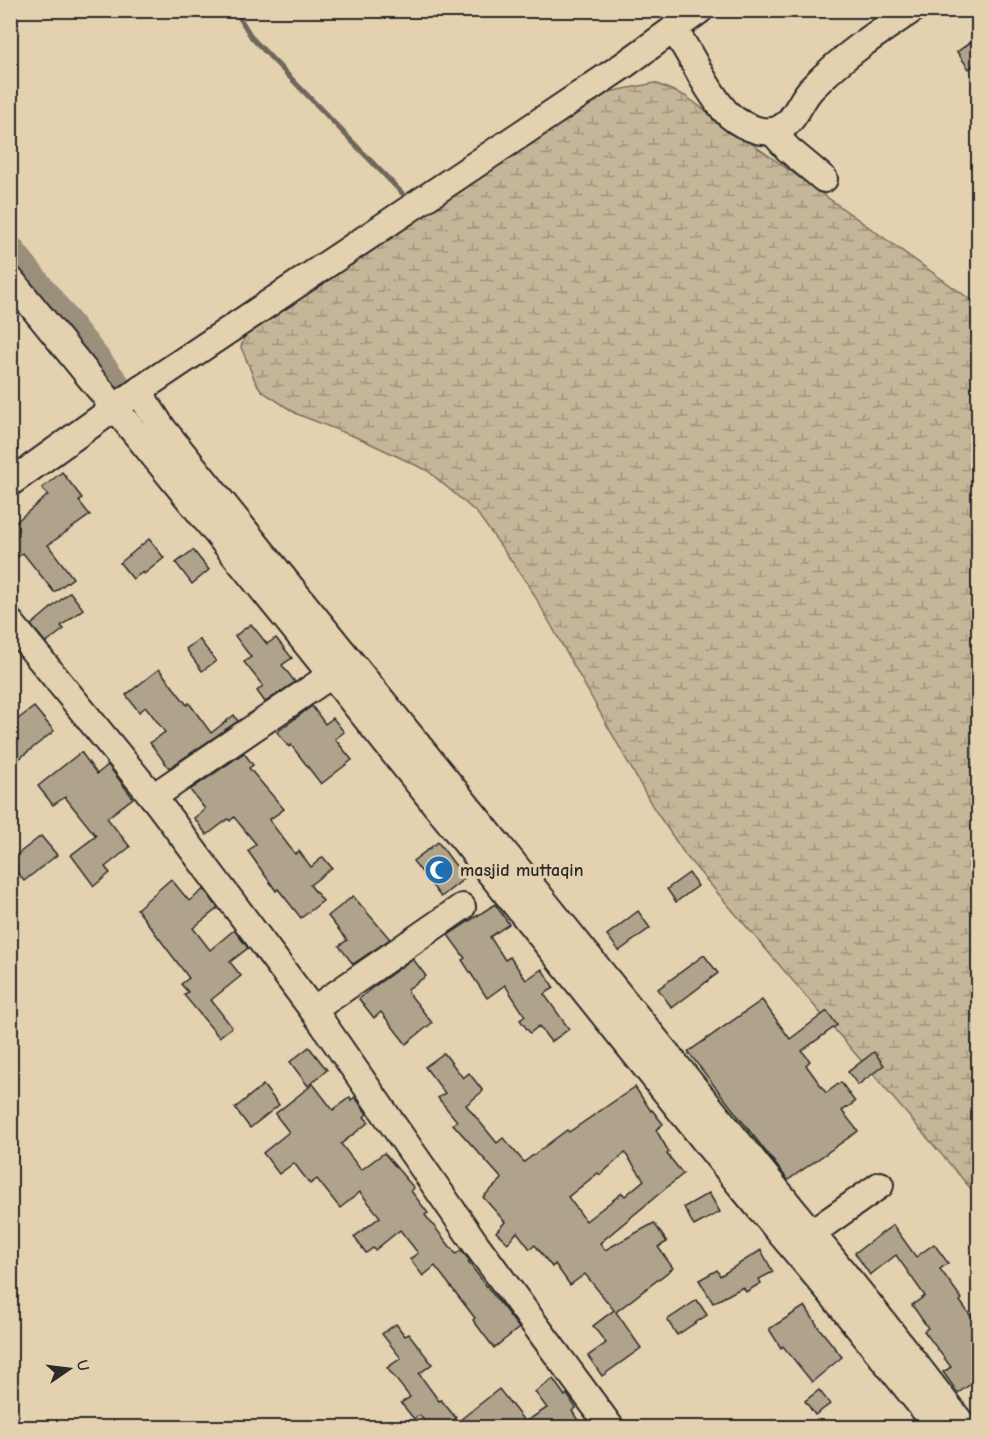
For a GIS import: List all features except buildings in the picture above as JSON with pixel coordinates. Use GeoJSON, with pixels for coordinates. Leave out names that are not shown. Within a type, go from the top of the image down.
{"type":"FeatureCollection","features":[{"type":"Feature","properties":{"kind":"street"},"geometry":{"type":"LineString","coordinates":[[10,483],[128,398],[624,65],[679,21],[713,95],[726,112],[752,128],[772,131],[780,129],[794,116],[811,88],[837,64],[912,10]]}},
{"type":"Feature","properties":{"kind":"street"},"geometry":{"type":"LineString","coordinates":[[772,131],[788,149],[824,179]]}},
{"type":"Feature","properties":{"kind":"street"},"geometry":{"type":"LineString","coordinates":[[10,279],[99,386],[146,403],[163,429],[812,1233],[965,1428]]}},
{"type":"Feature","properties":{"kind":"street"},"geometry":{"type":"LineString","coordinates":[[128,398],[332,675],[737,1182],[834,1297],[939,1428]]}},
{"type":"Feature","properties":{"kind":"street"},"geometry":{"type":"LineString","coordinates":[[10,622],[153,797],[313,1010],[476,1243],[611,1428]]}},
{"type":"Feature","properties":{"kind":"street"},"geometry":{"type":"LineString","coordinates":[[153,797],[332,675]]}},
{"type":"Feature","properties":{"kind":"street"},"geometry":{"type":"LineString","coordinates":[[313,1010],[462,907]]}},
{"type":"Feature","properties":{"kind":"street"},"geometry":{"type":"LineString","coordinates":[[812,1233],[880,1185]]}},
{"type":"Feature","properties":{"kind":"green space"},"geometry":{"type":"Polygon","coordinates":[[[655,83],[685,96],[978,305],[978,1197],[686,856],[653,807],[528,584],[477,513],[428,471],[363,440],[297,414],[263,392],[256,383],[241,347],[246,333],[598,94],[655,83]]]}},
{"type":"Feature","properties":{"kind":"waterway"},"geometry":{"type":"LineString","coordinates":[[235,10],[252,38],[402,193]]}},
{"type":"Feature","properties":{"kind":"waterway"},"geometry":{"type":"LineString","coordinates":[[10,252],[166,451]]}},
{"type":"Feature","properties":{"kind":"place","name":"masjid muttaqin"},"geometry":{"type":"Point","coordinates":[439,870]}}]}
